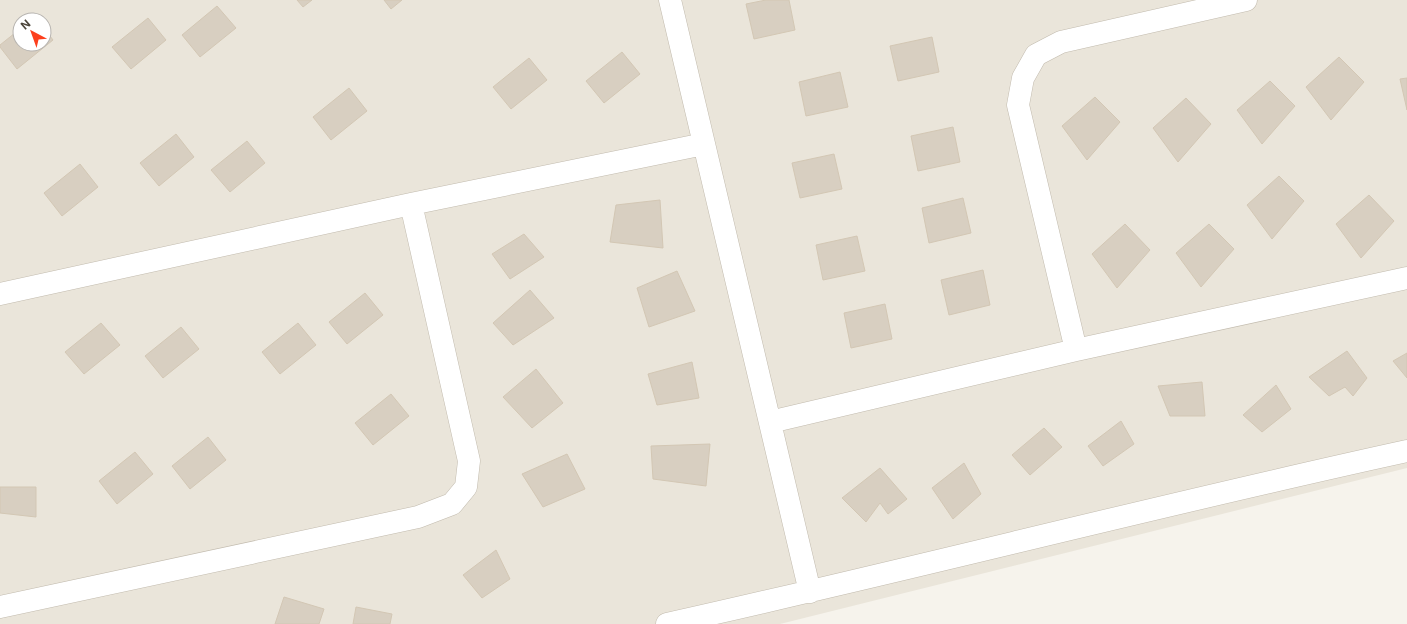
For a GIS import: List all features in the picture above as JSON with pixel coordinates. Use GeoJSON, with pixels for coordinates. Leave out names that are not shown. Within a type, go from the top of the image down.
{"type":"FeatureCollection","features":[{"type":"Feature","properties":{"kind":"street"},"geometry":{"type":"LineString","coordinates":[[670,0],[810,592]]}},
{"type":"Feature","properties":{"kind":"street"},"geometry":{"type":"LineString","coordinates":[[1076,350],[1018,104],[1023,78],[1036,55],[1061,42],[1246,0]]}},
{"type":"Feature","properties":{"kind":"street"},"geometry":{"type":"LineString","coordinates":[[0,294],[411,204],[704,144]]}},
{"type":"Feature","properties":{"kind":"street"},"geometry":{"type":"LineString","coordinates":[[0,607],[418,517],[452,504],[466,487],[469,461],[411,204]]}},
{"type":"Feature","properties":{"kind":"street"},"geometry":{"type":"LineString","coordinates":[[770,422],[1076,350],[1407,278]]}},
{"type":"Feature","properties":{"kind":"street"},"geometry":{"type":"LineString","coordinates":[[667,624],[810,592],[1284,478],[1407,451]]}},
{"type":"Feature","properties":{"kind":"shaded area"},"geometry":{"type":"Polygon","coordinates":[[[0,0],[1407,0],[1407,468],[780,624],[0,624],[0,0]]]}},
{"type":"Feature","properties":{"kind":"building"},"geometry":{"type":"Polygon","coordinates":[[[297,0],[312,0],[303,7],[297,0]]]}},
{"type":"Feature","properties":{"kind":"building"},"geometry":{"type":"Polygon","coordinates":[[[384,0],[402,0],[391,9],[384,0]]]}},
{"type":"Feature","properties":{"kind":"building"},"geometry":{"type":"Polygon","coordinates":[[[766,0],[789,0],[795,30],[754,39],[746,4],[766,0]]]}},
{"type":"Feature","properties":{"kind":"building"},"geometry":{"type":"Polygon","coordinates":[[[217,6],[236,28],[200,57],[182,35],[217,6]]]}},
{"type":"Feature","properties":{"kind":"building"},"geometry":{"type":"Polygon","coordinates":[[[148,18],[166,40],[131,69],[112,47],[148,18]]]}},
{"type":"Feature","properties":{"kind":"building"},"geometry":{"type":"Polygon","coordinates":[[[12,35],[12,52],[38,52],[17,69],[0,45],[12,35]]]}},
{"type":"Feature","properties":{"kind":"building"},"geometry":{"type":"Polygon","coordinates":[[[932,37],[939,72],[898,81],[890,46],[932,37]]]}},
{"type":"Feature","properties":{"kind":"building"},"geometry":{"type":"Polygon","coordinates":[[[622,52],[640,74],[604,103],[586,81],[622,52]]]}},
{"type":"Feature","properties":{"kind":"building"},"geometry":{"type":"Polygon","coordinates":[[[1339,57],[1364,82],[1331,120],[1306,87],[1339,57]]]}},
{"type":"Feature","properties":{"kind":"building"},"geometry":{"type":"Polygon","coordinates":[[[529,58],[547,80],[511,109],[493,87],[529,58]]]}},
{"type":"Feature","properties":{"kind":"building"},"geometry":{"type":"Polygon","coordinates":[[[840,72],[848,107],[806,116],[799,82],[840,72]]]}},
{"type":"Feature","properties":{"kind":"building"},"geometry":{"type":"Polygon","coordinates":[[[1407,78],[1407,110],[1400,79],[1407,78]]]}},
{"type":"Feature","properties":{"kind":"building"},"geometry":{"type":"Polygon","coordinates":[[[1270,81],[1295,106],[1262,144],[1237,110],[1270,81]]]}},
{"type":"Feature","properties":{"kind":"building"},"geometry":{"type":"Polygon","coordinates":[[[349,88],[367,111],[331,140],[313,117],[349,88]]]}},
{"type":"Feature","properties":{"kind":"building"},"geometry":{"type":"Polygon","coordinates":[[[1095,97],[1120,122],[1087,160],[1062,126],[1095,97]]]}},
{"type":"Feature","properties":{"kind":"building"},"geometry":{"type":"Polygon","coordinates":[[[1186,98],[1211,124],[1178,162],[1153,128],[1186,98]]]}},
{"type":"Feature","properties":{"kind":"building"},"geometry":{"type":"Polygon","coordinates":[[[953,127],[960,162],[918,171],[911,136],[953,127]]]}},
{"type":"Feature","properties":{"kind":"building"},"geometry":{"type":"Polygon","coordinates":[[[176,134],[194,157],[159,186],[140,163],[176,134]]]}},
{"type":"Feature","properties":{"kind":"building"},"geometry":{"type":"Polygon","coordinates":[[[247,141],[265,163],[230,192],[211,170],[247,141]]]}},
{"type":"Feature","properties":{"kind":"building"},"geometry":{"type":"Polygon","coordinates":[[[834,154],[842,189],[800,198],[792,163],[834,154]]]}},
{"type":"Feature","properties":{"kind":"building"},"geometry":{"type":"Polygon","coordinates":[[[80,164],[98,187],[62,216],[44,193],[80,164]]]}},
{"type":"Feature","properties":{"kind":"building"},"geometry":{"type":"Polygon","coordinates":[[[1279,176],[1304,201],[1272,239],[1247,205],[1279,176]]]}},
{"type":"Feature","properties":{"kind":"building"},"geometry":{"type":"Polygon","coordinates":[[[1369,195],[1394,221],[1361,258],[1336,224],[1369,195]]]}},
{"type":"Feature","properties":{"kind":"building"},"geometry":{"type":"Polygon","coordinates":[[[963,198],[971,233],[929,243],[922,208],[963,198]]]}},
{"type":"Feature","properties":{"kind":"building"},"geometry":{"type":"Polygon","coordinates":[[[660,200],[663,248],[610,242],[616,205],[660,200]]]}},
{"type":"Feature","properties":{"kind":"building"},"geometry":{"type":"Polygon","coordinates":[[[1125,224],[1150,250],[1117,288],[1092,254],[1125,224]]]}},
{"type":"Feature","properties":{"kind":"building"},"geometry":{"type":"Polygon","coordinates":[[[1209,224],[1234,249],[1201,287],[1176,253],[1209,224]]]}},
{"type":"Feature","properties":{"kind":"building"},"geometry":{"type":"Polygon","coordinates":[[[524,234],[544,257],[510,279],[492,254],[524,234]]]}},
{"type":"Feature","properties":{"kind":"building"},"geometry":{"type":"Polygon","coordinates":[[[857,236],[865,271],[823,280],[816,245],[857,236]]]}},
{"type":"Feature","properties":{"kind":"building"},"geometry":{"type":"Polygon","coordinates":[[[983,270],[990,305],[949,315],[941,280],[983,270]]]}},
{"type":"Feature","properties":{"kind":"building"},"geometry":{"type":"Polygon","coordinates":[[[677,271],[695,311],[649,327],[637,288],[677,271]]]}},
{"type":"Feature","properties":{"kind":"building"},"geometry":{"type":"Polygon","coordinates":[[[530,290],[554,318],[513,345],[493,323],[530,290]]]}},
{"type":"Feature","properties":{"kind":"building"},"geometry":{"type":"Polygon","coordinates":[[[365,293],[383,315],[347,344],[329,322],[365,293]]]}},
{"type":"Feature","properties":{"kind":"building"},"geometry":{"type":"Polygon","coordinates":[[[885,304],[892,339],[851,348],[844,313],[885,304]]]}},
{"type":"Feature","properties":{"kind":"building"},"geometry":{"type":"Polygon","coordinates":[[[101,323],[120,345],[84,374],[65,352],[101,323]]]}},
{"type":"Feature","properties":{"kind":"building"},"geometry":{"type":"Polygon","coordinates":[[[298,323],[316,345],[280,374],[262,352],[298,323]]]}},
{"type":"Feature","properties":{"kind":"building"},"geometry":{"type":"Polygon","coordinates":[[[181,327],[199,349],[163,378],[145,356],[181,327]]]}},
{"type":"Feature","properties":{"kind":"building"},"geometry":{"type":"Polygon","coordinates":[[[1347,351],[1367,378],[1353,396],[1345,387],[1329,396],[1309,377],[1347,351]]]}},
{"type":"Feature","properties":{"kind":"building"},"geometry":{"type":"Polygon","coordinates":[[[1407,353],[1407,378],[1393,361],[1407,353]]]}},
{"type":"Feature","properties":{"kind":"building"},"geometry":{"type":"Polygon","coordinates":[[[692,362],[699,398],[657,405],[648,374],[692,362]]]}},
{"type":"Feature","properties":{"kind":"building"},"geometry":{"type":"Polygon","coordinates":[[[536,369],[563,403],[532,428],[503,397],[536,369]]]}},
{"type":"Feature","properties":{"kind":"building"},"geometry":{"type":"Polygon","coordinates":[[[1202,382],[1205,416],[1170,416],[1158,386],[1202,382]]]}},
{"type":"Feature","properties":{"kind":"building"},"geometry":{"type":"Polygon","coordinates":[[[1276,385],[1291,409],[1262,432],[1243,415],[1276,385]]]}},
{"type":"Feature","properties":{"kind":"building"},"geometry":{"type":"Polygon","coordinates":[[[391,394],[409,416],[373,445],[355,423],[391,394]]]}},
{"type":"Feature","properties":{"kind":"building"},"geometry":{"type":"Polygon","coordinates":[[[1121,421],[1134,444],[1103,466],[1088,446],[1121,421]]]}},
{"type":"Feature","properties":{"kind":"building"},"geometry":{"type":"Polygon","coordinates":[[[1044,428],[1062,447],[1030,475],[1012,455],[1044,428]]]}},
{"type":"Feature","properties":{"kind":"building"},"geometry":{"type":"Polygon","coordinates":[[[208,437],[226,460],[190,489],[172,466],[208,437]]]}},
{"type":"Feature","properties":{"kind":"building"},"geometry":{"type":"Polygon","coordinates":[[[710,444],[706,486],[653,479],[651,446],[710,444]]]}},
{"type":"Feature","properties":{"kind":"building"},"geometry":{"type":"Polygon","coordinates":[[[135,452],[153,474],[117,504],[99,481],[135,452]]]}},
{"type":"Feature","properties":{"kind":"building"},"geometry":{"type":"Polygon","coordinates":[[[567,454],[585,489],[543,507],[522,474],[567,454]]]}},
{"type":"Feature","properties":{"kind":"building"},"geometry":{"type":"Polygon","coordinates":[[[964,463],[981,494],[953,519],[932,488],[964,463]]]}},
{"type":"Feature","properties":{"kind":"building"},"geometry":{"type":"Polygon","coordinates":[[[880,468],[907,499],[888,514],[880,503],[866,522],[842,498],[880,468]]]}},
{"type":"Feature","properties":{"kind":"building"},"geometry":{"type":"Polygon","coordinates":[[[0,487],[36,487],[36,517],[0,513],[0,487]]]}},
{"type":"Feature","properties":{"kind":"building"},"geometry":{"type":"Polygon","coordinates":[[[496,550],[510,579],[482,598],[463,575],[496,550]]]}},
{"type":"Feature","properties":{"kind":"building"},"geometry":{"type":"Polygon","coordinates":[[[284,597],[324,609],[319,624],[275,624],[284,597]]]}},
{"type":"Feature","properties":{"kind":"building"},"geometry":{"type":"Polygon","coordinates":[[[356,607],[392,614],[390,624],[353,624],[356,607]]]}}]}
